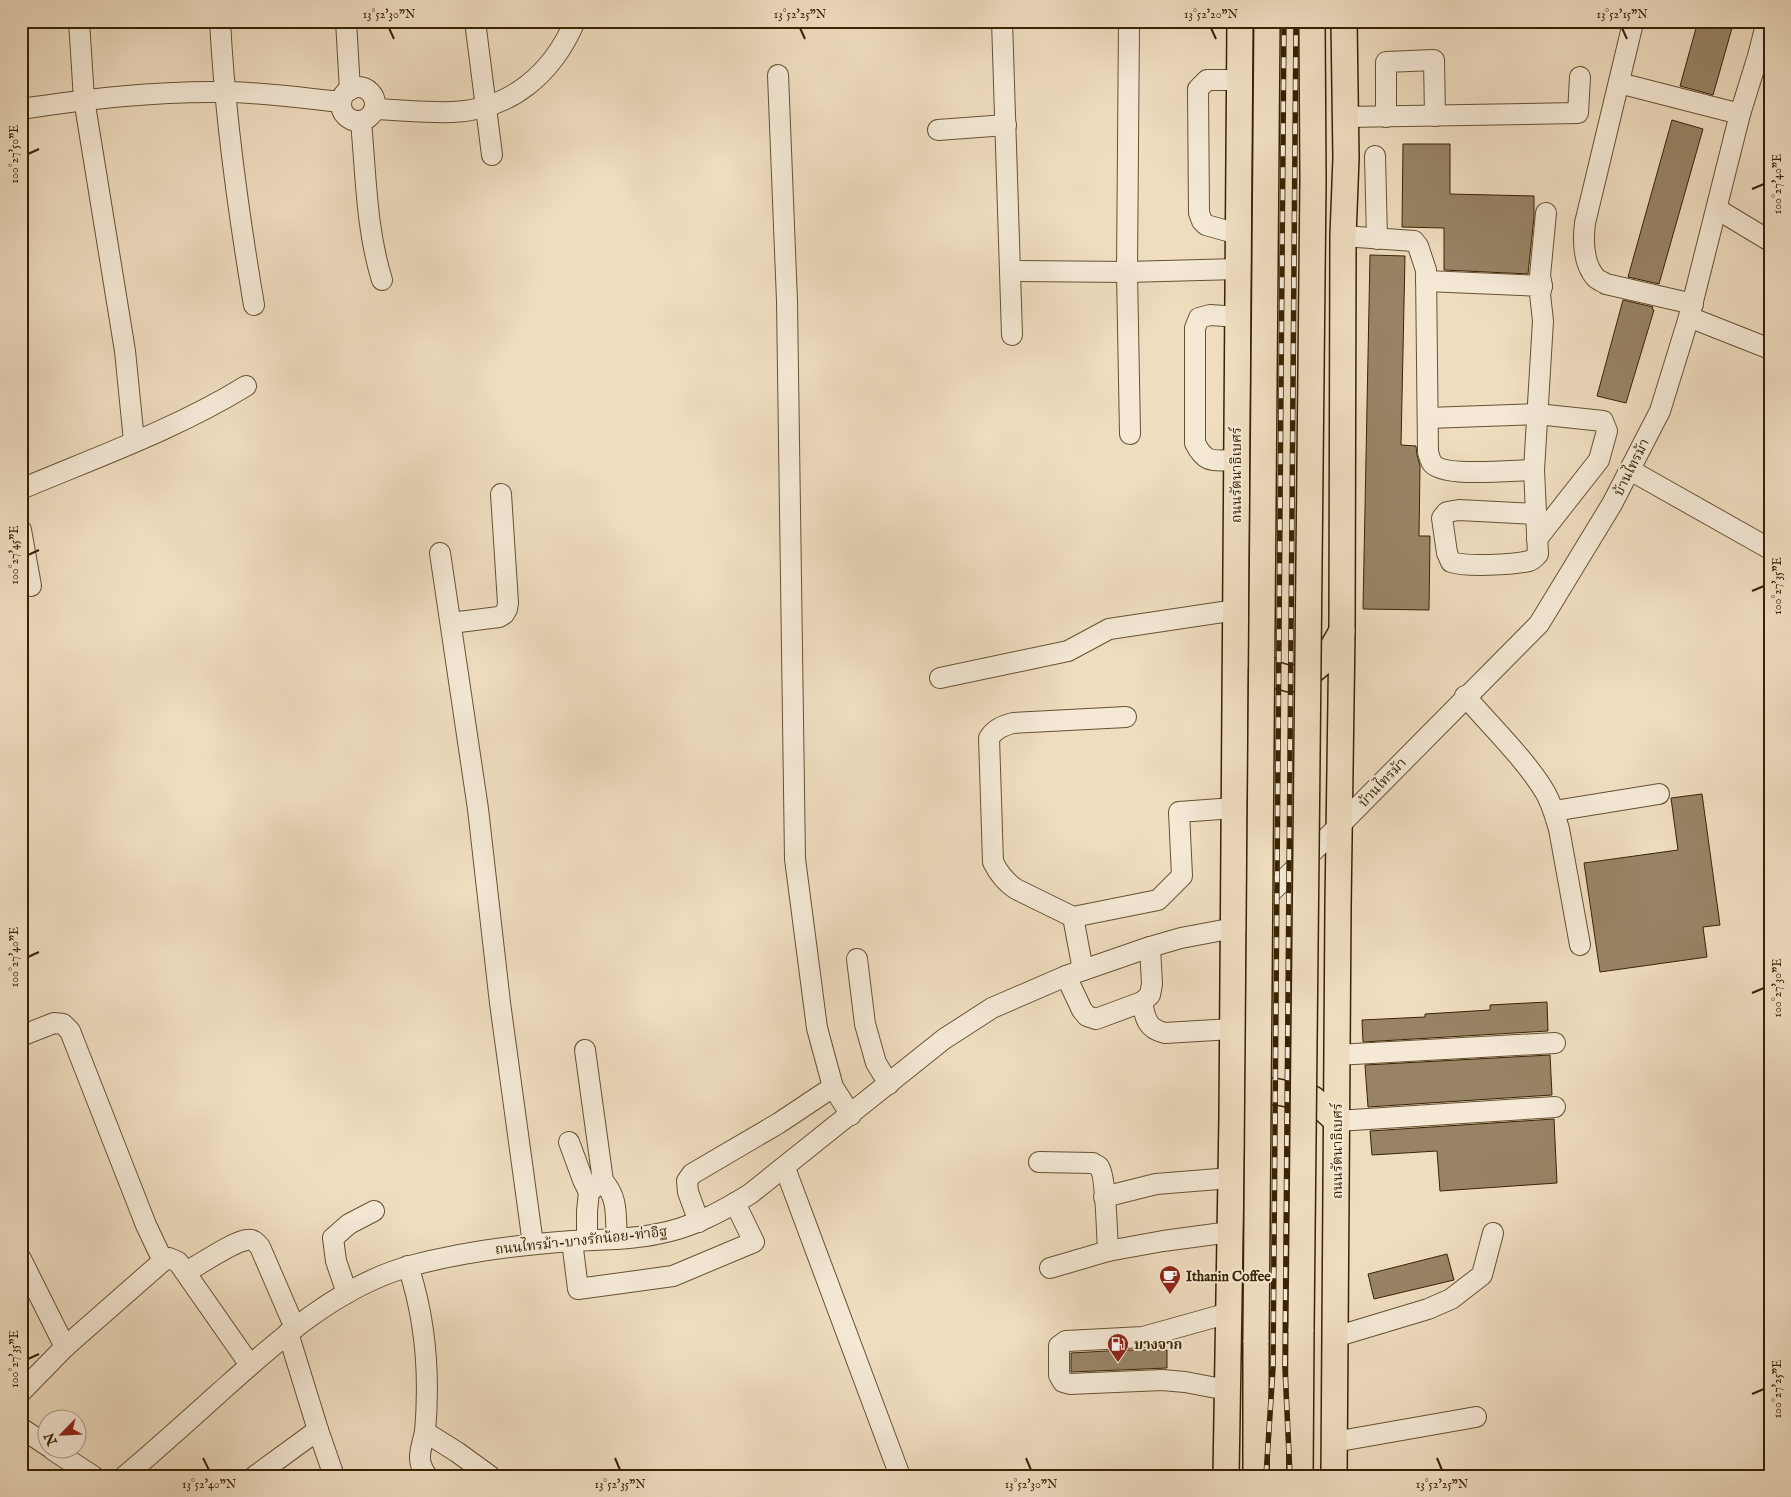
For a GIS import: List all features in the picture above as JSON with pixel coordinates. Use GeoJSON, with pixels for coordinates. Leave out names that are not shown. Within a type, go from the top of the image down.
{"type":"FeatureCollection","features":[{"type":"Feature","properties":{"kind":"main road","name":"ถนนรัตนาธิเบศร์"},"geometry":{"type":"LineString","coordinates":[[1226,1476],[1234,928],[1240,21]]}},
{"type":"Feature","properties":{"kind":"main road","name":"ถนนรัตนาธิเบศร์"},"geometry":{"type":"LineString","coordinates":[[1256,1476],[1267,21]]}},
{"type":"Feature","properties":{"kind":"main road"},"geometry":{"type":"LineString","coordinates":[[1300,1476],[1313,181],[1312,21]]}},
{"type":"Feature","properties":{"kind":"main road","name":"ถนนรัตนาธิเบศร์"},"geometry":{"type":"LineString","coordinates":[[1334,1476],[1338,826],[1342,631],[1344,21]]}},
{"type":"Feature","properties":{"kind":"main road"},"geometry":{"type":"LineString","coordinates":[[1236,620],[1250,652],[1272,674],[1290,678],[1307,675],[1326,658],[1342,631]]}},
{"type":"Feature","properties":{"kind":"main road"},"geometry":{"type":"LineString","coordinates":[[1232,1117],[1250,1098],[1273,1091],[1313,1099],[1337,1121]]}},
{"type":"Feature","properties":{"kind":"street"},"geometry":{"type":"LineString","coordinates":[[79,21],[84,99],[125,351],[134,441]]}},
{"type":"Feature","properties":{"kind":"street"},"geometry":{"type":"LineString","coordinates":[[220,21],[224,92],[242,233],[254,305]]}},
{"type":"Feature","properties":{"kind":"street"},"geometry":{"type":"LineString","coordinates":[[346,21],[345,96],[342,110],[353,121],[368,115],[453,112],[485,108],[519,92],[537,78],[554,60],[568,38],[575,21]]}},
{"type":"Feature","properties":{"kind":"street"},"geometry":{"type":"LineString","coordinates":[[475,21],[492,155]]}},
{"type":"Feature","properties":{"kind":"street"},"geometry":{"type":"LineString","coordinates":[[1002,21],[1012,335]]}},
{"type":"Feature","properties":{"kind":"street"},"geometry":{"type":"LineString","coordinates":[[1129,21],[1127,272],[1130,434]]}},
{"type":"Feature","properties":{"kind":"street","name":"บ้านไทรม้า"},"geometry":{"type":"LineString","coordinates":[[1338,826],[1465,696],[1539,624],[1612,504],[1660,411],[1691,311],[1740,114],[1764,62],[1767,21]]}},
{"type":"Feature","properties":{"kind":"street"},"geometry":{"type":"LineString","coordinates":[[1633,23],[1620,84],[1585,223],[1583,236],[1585,253],[1596,278],[1606,284],[1691,311],[1770,349]]}},
{"type":"Feature","properties":{"kind":"street"},"geometry":{"type":"LineString","coordinates":[[1386,117],[1386,62],[1434,60],[1435,116]]}},
{"type":"Feature","properties":{"kind":"street"},"geometry":{"type":"LineString","coordinates":[[778,75],[787,301],[795,859],[817,1028],[833,1088],[851,1115]]}},
{"type":"Feature","properties":{"kind":"street"},"geometry":{"type":"LineString","coordinates":[[1345,117],[1578,113],[1580,76]]}},
{"type":"Feature","properties":{"kind":"street"},"geometry":{"type":"LineString","coordinates":[[1238,234],[1206,225],[1199,213],[1198,89],[1206,80],[1239,80]]}},
{"type":"Feature","properties":{"kind":"street"},"geometry":{"type":"LineString","coordinates":[[1620,84],[1740,114]]}},
{"type":"Feature","properties":{"kind":"street"},"geometry":{"type":"LineString","coordinates":[[21,109],[84,99],[158,94],[224,92],[345,96],[357,87],[365,88],[372,93],[375,100],[368,115],[371,235],[374,255],[382,280]]}},
{"type":"Feature","properties":{"kind":"street"},"geometry":{"type":"LineString","coordinates":[[938,130],[1006,125]]}},
{"type":"Feature","properties":{"kind":"street"},"geometry":{"type":"LineString","coordinates":[[1375,156],[1377,239]]}},
{"type":"Feature","properties":{"kind":"street"},"geometry":{"type":"LineString","coordinates":[[1717,209],[1770,241]]}},
{"type":"Feature","properties":{"kind":"street"},"geometry":{"type":"LineString","coordinates":[[1536,514],[1460,510],[1447,512],[1442,518],[1447,553],[1451,562],[1460,565],[1531,561],[1538,554],[1534,470],[1543,321],[1540,276],[1546,213]]}},
{"type":"Feature","properties":{"kind":"street"},"geometry":{"type":"LineString","coordinates":[[1344,236],[1414,241],[1418,246],[1426,270],[1428,452],[1432,463],[1441,469],[1473,472],[1534,470]]}},
{"type":"Feature","properties":{"kind":"street"},"geometry":{"type":"LineString","coordinates":[[1011,271],[1127,272],[1238,269]]}},
{"type":"Feature","properties":{"kind":"street"},"geometry":{"type":"LineString","coordinates":[[1426,281],[1542,286]]}},
{"type":"Feature","properties":{"kind":"street"},"geometry":{"type":"LineString","coordinates":[[1236,460],[1210,460],[1201,454],[1195,443],[1195,328],[1199,318],[1210,315],[1238,317]]}},
{"type":"Feature","properties":{"kind":"street"},"geometry":{"type":"LineString","coordinates":[[21,490],[215,405],[246,386]]}},
{"type":"Feature","properties":{"kind":"street"},"geometry":{"type":"LineString","coordinates":[[1428,418],[1537,414],[1603,421],[1607,431],[1599,460],[1537,539]]}},
{"type":"Feature","properties":{"kind":"street"},"geometry":{"type":"LineString","coordinates":[[1630,470],[1770,549]]}},
{"type":"Feature","properties":{"kind":"street"},"geometry":{"type":"LineString","coordinates":[[451,623],[499,617],[507,610],[508,578],[501,494]]}},
{"type":"Feature","properties":{"kind":"street"},"geometry":{"type":"LineString","coordinates":[[21,530],[30,586]]}},
{"type":"Feature","properties":{"kind":"street"},"geometry":{"type":"LineString","coordinates":[[440,553],[478,809],[500,1003],[533,1244]]}},
{"type":"Feature","properties":{"kind":"street"},"geometry":{"type":"LineString","coordinates":[[940,678],[1068,651],[1108,629],[1236,620]]}},
{"type":"Feature","properties":{"kind":"street"},"geometry":{"type":"LineString","coordinates":[[1465,696],[1526,766],[1545,792],[1554,811],[1580,945]]}},
{"type":"Feature","properties":{"kind":"street"},"geometry":{"type":"LineString","coordinates":[[1126,718],[1013,723],[994,731],[989,738],[993,862],[999,875],[1016,889],[1073,917],[1158,900],[1182,876],[1179,812],[1234,808]]}},
{"type":"Feature","properties":{"kind":"street"},"geometry":{"type":"LineString","coordinates":[[1554,811],[1659,794]]}},
{"type":"Feature","properties":{"kind":"street"},"geometry":{"type":"LineString","coordinates":[[1234,928],[1338,826]]}},
{"type":"Feature","properties":{"kind":"street"},"geometry":{"type":"LineString","coordinates":[[1073,917],[1074,973],[1082,1010],[1088,1016],[1096,1019],[1142,1002],[1150,995],[1152,990],[1150,947]]}},
{"type":"Feature","properties":{"kind":"street","name":"ถนนไทรม้า-บางรักน้อย-ท่าอิฐ"},"geometry":{"type":"LineString","coordinates":[[125,1476],[292,1330],[347,1293],[408,1266],[505,1247],[580,1240],[617,1239],[656,1234],[699,1222],[735,1203],[784,1168],[944,1039],[992,1008],[1074,973],[1150,947],[1181,938],[1234,928]]}},
{"type":"Feature","properties":{"kind":"street"},"geometry":{"type":"LineString","coordinates":[[857,960],[865,1024],[876,1063],[889,1084]]}},
{"type":"Feature","properties":{"kind":"street"},"geometry":{"type":"LineString","coordinates":[[1142,1002],[1145,1020],[1150,1027],[1159,1032],[1232,1030]]}},
{"type":"Feature","properties":{"kind":"street"},"geometry":{"type":"LineString","coordinates":[[21,1036],[54,1023],[63,1024],[70,1031],[146,1225],[163,1261]]}},
{"type":"Feature","properties":{"kind":"street"},"geometry":{"type":"LineString","coordinates":[[1336,1055],[1555,1043]]}},
{"type":"Feature","properties":{"kind":"street"},"geometry":{"type":"LineString","coordinates":[[585,1050],[596,1186],[587,1211],[580,1240],[578,1289],[673,1276],[754,1242],[735,1203]]}},
{"type":"Feature","properties":{"kind":"street"},"geometry":{"type":"LineString","coordinates":[[699,1222],[686,1181],[692,1174],[833,1088]]}},
{"type":"Feature","properties":{"kind":"street"},"geometry":{"type":"LineString","coordinates":[[814,1101],[835,1128]]}},
{"type":"Feature","properties":{"kind":"street"},"geometry":{"type":"LineString","coordinates":[[1337,1121],[1555,1107]]}},
{"type":"Feature","properties":{"kind":"street"},"geometry":{"type":"LineString","coordinates":[[569,1142],[582,1180],[611,1190],[615,1200],[617,1239]]}},
{"type":"Feature","properties":{"kind":"street"},"geometry":{"type":"LineString","coordinates":[[1038,1162],[1093,1163],[1099,1166],[1102,1173],[1108,1251]]}},
{"type":"Feature","properties":{"kind":"street"},"geometry":{"type":"LineString","coordinates":[[784,1168],[900,1476]]}},
{"type":"Feature","properties":{"kind":"street"},"geometry":{"type":"LineString","coordinates":[[1104,1197],[1156,1184],[1231,1178]]}},
{"type":"Feature","properties":{"kind":"street"},"geometry":{"type":"LineString","coordinates":[[347,1293],[336,1261],[333,1238],[349,1224],[374,1212]]}},
{"type":"Feature","properties":{"kind":"street"},"geometry":{"type":"LineString","coordinates":[[1050,1268],[1108,1251],[1230,1232]]}},
{"type":"Feature","properties":{"kind":"street"},"geometry":{"type":"LineString","coordinates":[[1335,1337],[1428,1309],[1451,1299],[1482,1275],[1493,1233]]}},
{"type":"Feature","properties":{"kind":"street"},"geometry":{"type":"LineString","coordinates":[[186,1272],[238,1243],[248,1240],[254,1241],[260,1246],[292,1330],[318,1430],[334,1476]]}},
{"type":"Feature","properties":{"kind":"street"},"geometry":{"type":"LineString","coordinates":[[21,1392],[65,1347],[163,1261],[170,1258],[178,1262],[186,1272],[250,1365]]}},
{"type":"Feature","properties":{"kind":"street"},"geometry":{"type":"LineString","coordinates":[[21,1259],[65,1347]]}},
{"type":"Feature","properties":{"kind":"street"},"geometry":{"type":"LineString","coordinates":[[408,1266],[424,1328],[428,1404],[425,1432],[419,1457],[421,1468],[427,1476]]}},
{"type":"Feature","properties":{"kind":"street"},"geometry":{"type":"LineString","coordinates":[[1227,1390],[1185,1382],[1162,1380],[1070,1384],[1063,1382],[1059,1375],[1059,1346],[1066,1341],[1142,1337],[1229,1314]]}},
{"type":"Feature","properties":{"kind":"street"},"geometry":{"type":"LineString","coordinates":[[1334,1442],[1476,1417]]}},
{"type":"Feature","properties":{"kind":"street"},"geometry":{"type":"LineString","coordinates":[[21,1428],[38,1439]]}},
{"type":"Feature","properties":{"kind":"street"},"geometry":{"type":"LineString","coordinates":[[255,1476],[318,1430]]}},
{"type":"Feature","properties":{"kind":"street"},"geometry":{"type":"LineString","coordinates":[[425,1432],[490,1476]]}},
{"type":"Feature","properties":{"kind":"street"},"geometry":{"type":"LineString","coordinates":[[68,1460],[93,1476]]}},
{"type":"Feature","properties":{"kind":"building"},"geometry":{"type":"Polygon","coordinates":[[[1698,21],[1734,21],[1713,95],[1680,86],[1698,21]]]}},
{"type":"Feature","properties":{"kind":"building"},"geometry":{"type":"Polygon","coordinates":[[[1672,120],[1703,129],[1659,284],[1628,277],[1672,120]]]}},
{"type":"Feature","properties":{"kind":"building"},"geometry":{"type":"Polygon","coordinates":[[[1403,144],[1450,144],[1450,194],[1534,196],[1534,217],[1528,274],[1444,270],[1444,228],[1402,227],[1403,144]]]}},
{"type":"Feature","properties":{"kind":"building"},"geometry":{"type":"Polygon","coordinates":[[[1370,255],[1405,256],[1401,445],[1416,446],[1420,466],[1419,536],[1430,536],[1429,610],[1363,609],[1370,255]]]}},
{"type":"Feature","properties":{"kind":"building"},"geometry":{"type":"Polygon","coordinates":[[[1623,300],[1653,307],[1652,309],[1654,310],[1626,403],[1597,396],[1623,300]]]}},
{"type":"Feature","properties":{"kind":"building"},"geometry":{"type":"Polygon","coordinates":[[[1702,794],[1720,925],[1703,927],[1707,957],[1600,972],[1584,863],[1678,850],[1671,798],[1702,794]]]}},
{"type":"Feature","properties":{"kind":"building"},"geometry":{"type":"Polygon","coordinates":[[[1547,1002],[1548,1031],[1363,1042],[1362,1020],[1425,1017],[1425,1014],[1490,1010],[1490,1005],[1547,1002]]]}},
{"type":"Feature","properties":{"kind":"building"},"geometry":{"type":"Polygon","coordinates":[[[1550,1055],[1552,1095],[1368,1107],[1365,1065],[1550,1055]]]}},
{"type":"Feature","properties":{"kind":"building"},"geometry":{"type":"Polygon","coordinates":[[[1554,1119],[1557,1183],[1440,1191],[1437,1151],[1372,1155],[1370,1131],[1554,1119]]]}},
{"type":"Feature","properties":{"kind":"building"},"geometry":{"type":"Polygon","coordinates":[[[1447,1254],[1454,1280],[1374,1299],[1368,1274],[1447,1254]]]}},
{"type":"Feature","properties":{"kind":"building","name":"บางจาก"},"geometry":{"type":"Polygon","coordinates":[[[1167,1350],[1167,1368],[1071,1372],[1071,1353],[1167,1350]]]}},
{"type":"Feature","properties":{"kind":"railway"},"geometry":{"type":"LineString","coordinates":[[1266,1476],[1273,1368],[1284,21]]}},
{"type":"Feature","properties":{"kind":"railway"},"geometry":{"type":"LineString","coordinates":[[1290,1476],[1285,1368],[1296,21]]}},
{"type":"Feature","properties":{"kind":"place","name":"Ithanin Coffee"},"geometry":{"type":"Point","coordinates":[1170,1295]}},
{"type":"Feature","properties":{"kind":"place","name":"บางจาก"},"geometry":{"type":"Point","coordinates":[1118,1363]}}]}
